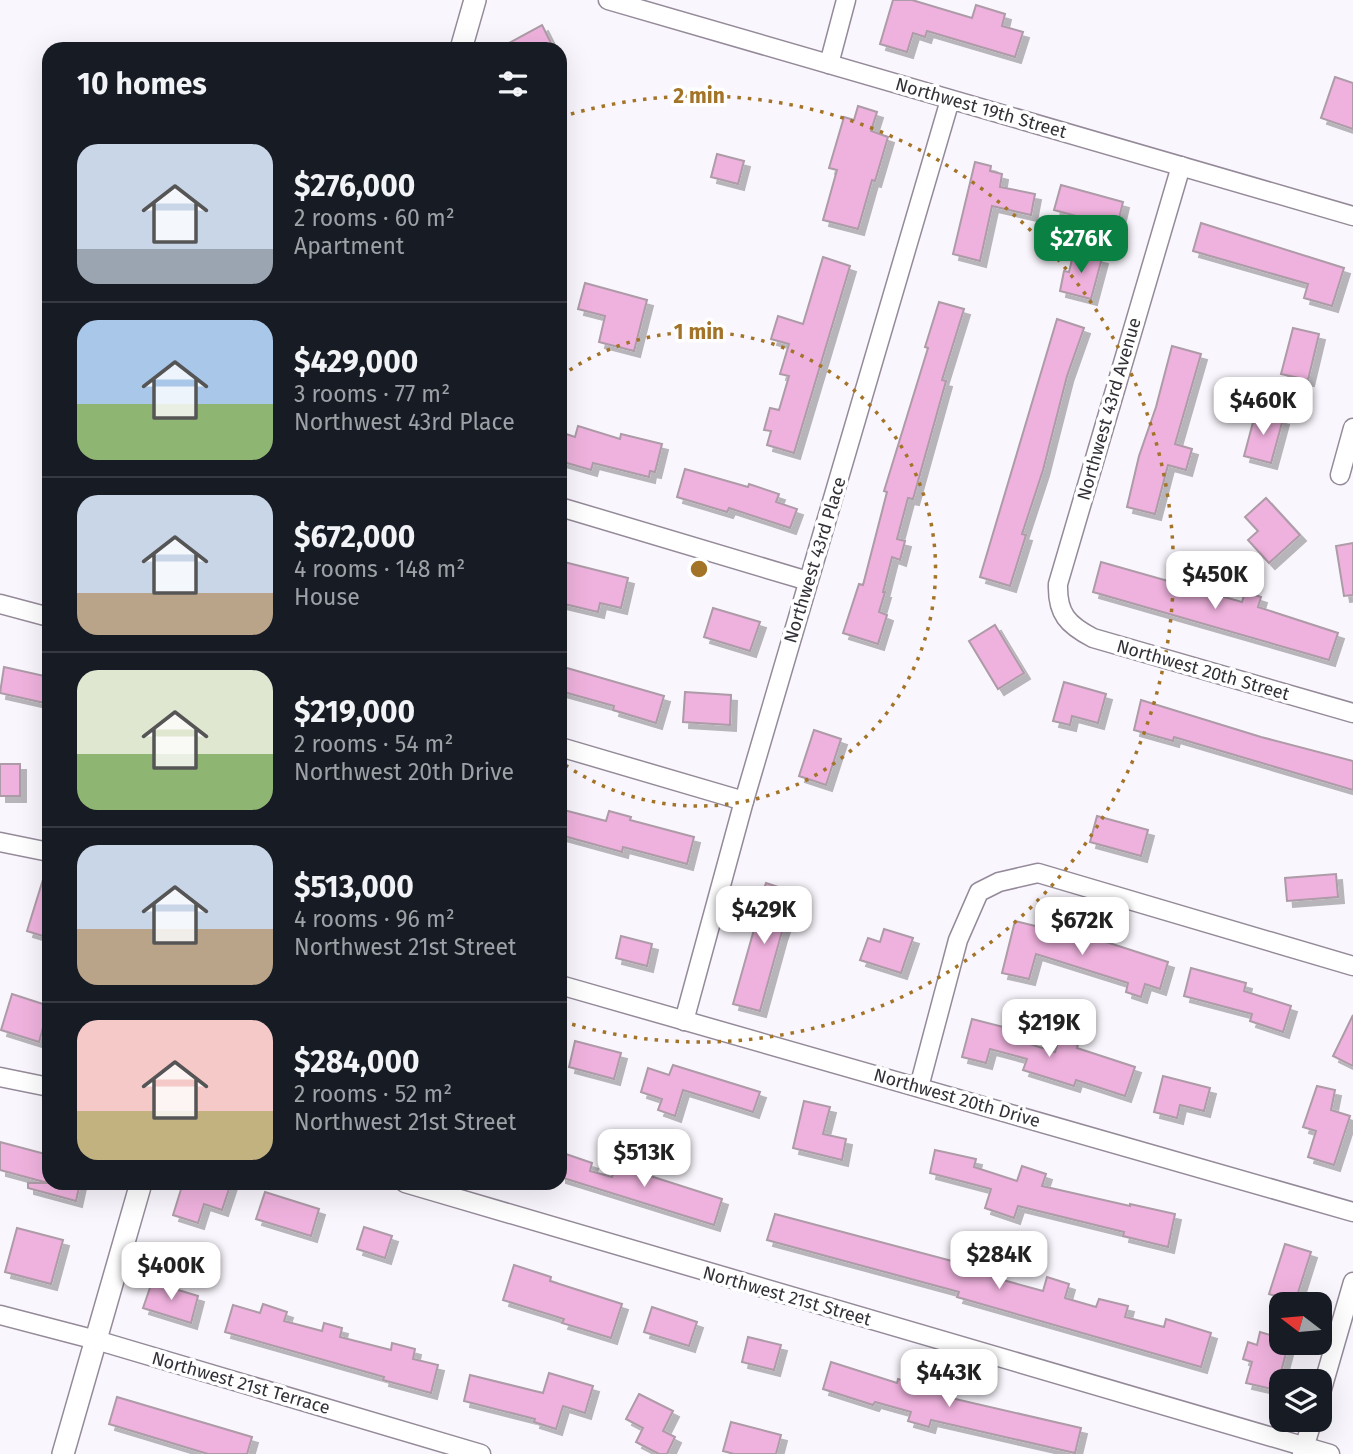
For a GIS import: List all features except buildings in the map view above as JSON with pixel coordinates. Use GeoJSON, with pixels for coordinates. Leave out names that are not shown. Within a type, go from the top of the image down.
{"type":"FeatureCollection","features":[{"type":"Feature","properties":{"kind":"street"},"geometry":{"type":"LineString","coordinates":[[463,42],[475,0]]}},
{"type":"Feature","properties":{"kind":"street","name":"Northwest 19th Street"},"geometry":{"type":"LineString","coordinates":[[608,0],[1353,216]]}},
{"type":"Feature","properties":{"kind":"street"},"geometry":{"type":"LineString","coordinates":[[828,64],[846,0]]}},
{"type":"Feature","properties":{"kind":"street","name":"Northwest 43rd Place"},"geometry":{"type":"LineString","coordinates":[[684,1021],[744,800],[950,100]]}},
{"type":"Feature","properties":{"kind":"street","name":"Northwest 43rd Avenue"},"geometry":{"type":"LineString","coordinates":[[1062,612],[1058,584],[1181,166]]}},
{"type":"Feature","properties":{"kind":"street"},"geometry":{"type":"LineString","coordinates":[[1340,475],[1353,428]]}},
{"type":"Feature","properties":{"kind":"street"},"geometry":{"type":"LineString","coordinates":[[567,509],[808,581]]}},
{"type":"Feature","properties":{"kind":"street"},"geometry":{"type":"LineString","coordinates":[[0,604],[42,616]]}},
{"type":"Feature","properties":{"kind":"street","name":"Northwest 20th Street"},"geometry":{"type":"LineString","coordinates":[[1062,612],[1075,628],[1093,638],[1353,713]]}},
{"type":"Feature","properties":{"kind":"street"},"geometry":{"type":"LineString","coordinates":[[567,749],[744,800]]}},
{"type":"Feature","properties":{"kind":"street"},"geometry":{"type":"LineString","coordinates":[[0,842],[42,851]]}},
{"type":"Feature","properties":{"kind":"street"},"geometry":{"type":"LineString","coordinates":[[919,1087],[958,940],[979,892],[999,881],[1038,873],[1353,966]]}},
{"type":"Feature","properties":{"kind":"street","name":"Northwest 20th Drive"},"geometry":{"type":"LineString","coordinates":[[567,987],[1353,1212]]}},
{"type":"Feature","properties":{"kind":"street"},"geometry":{"type":"LineString","coordinates":[[0,1077],[42,1086]]}},
{"type":"Feature","properties":{"kind":"street"},"geometry":{"type":"LineString","coordinates":[[63,1454],[139,1190]]}},
{"type":"Feature","properties":{"kind":"street","name":"Northwest 21st Street"},"geometry":{"type":"LineString","coordinates":[[429,1190],[1303,1450],[1330,1454]]}},
{"type":"Feature","properties":{"kind":"street"},"geometry":{"type":"LineString","coordinates":[[1328,1369],[1353,1282]]}},
{"type":"Feature","properties":{"kind":"street","name":"Northwest 21st Terrace"},"geometry":{"type":"LineString","coordinates":[[0,1315],[96,1340],[481,1454]]}},
{"type":"Feature","properties":{"kind":"street"},"geometry":{"type":"LineString","coordinates":[[1303,1450],[1308,1432]]}}]}
